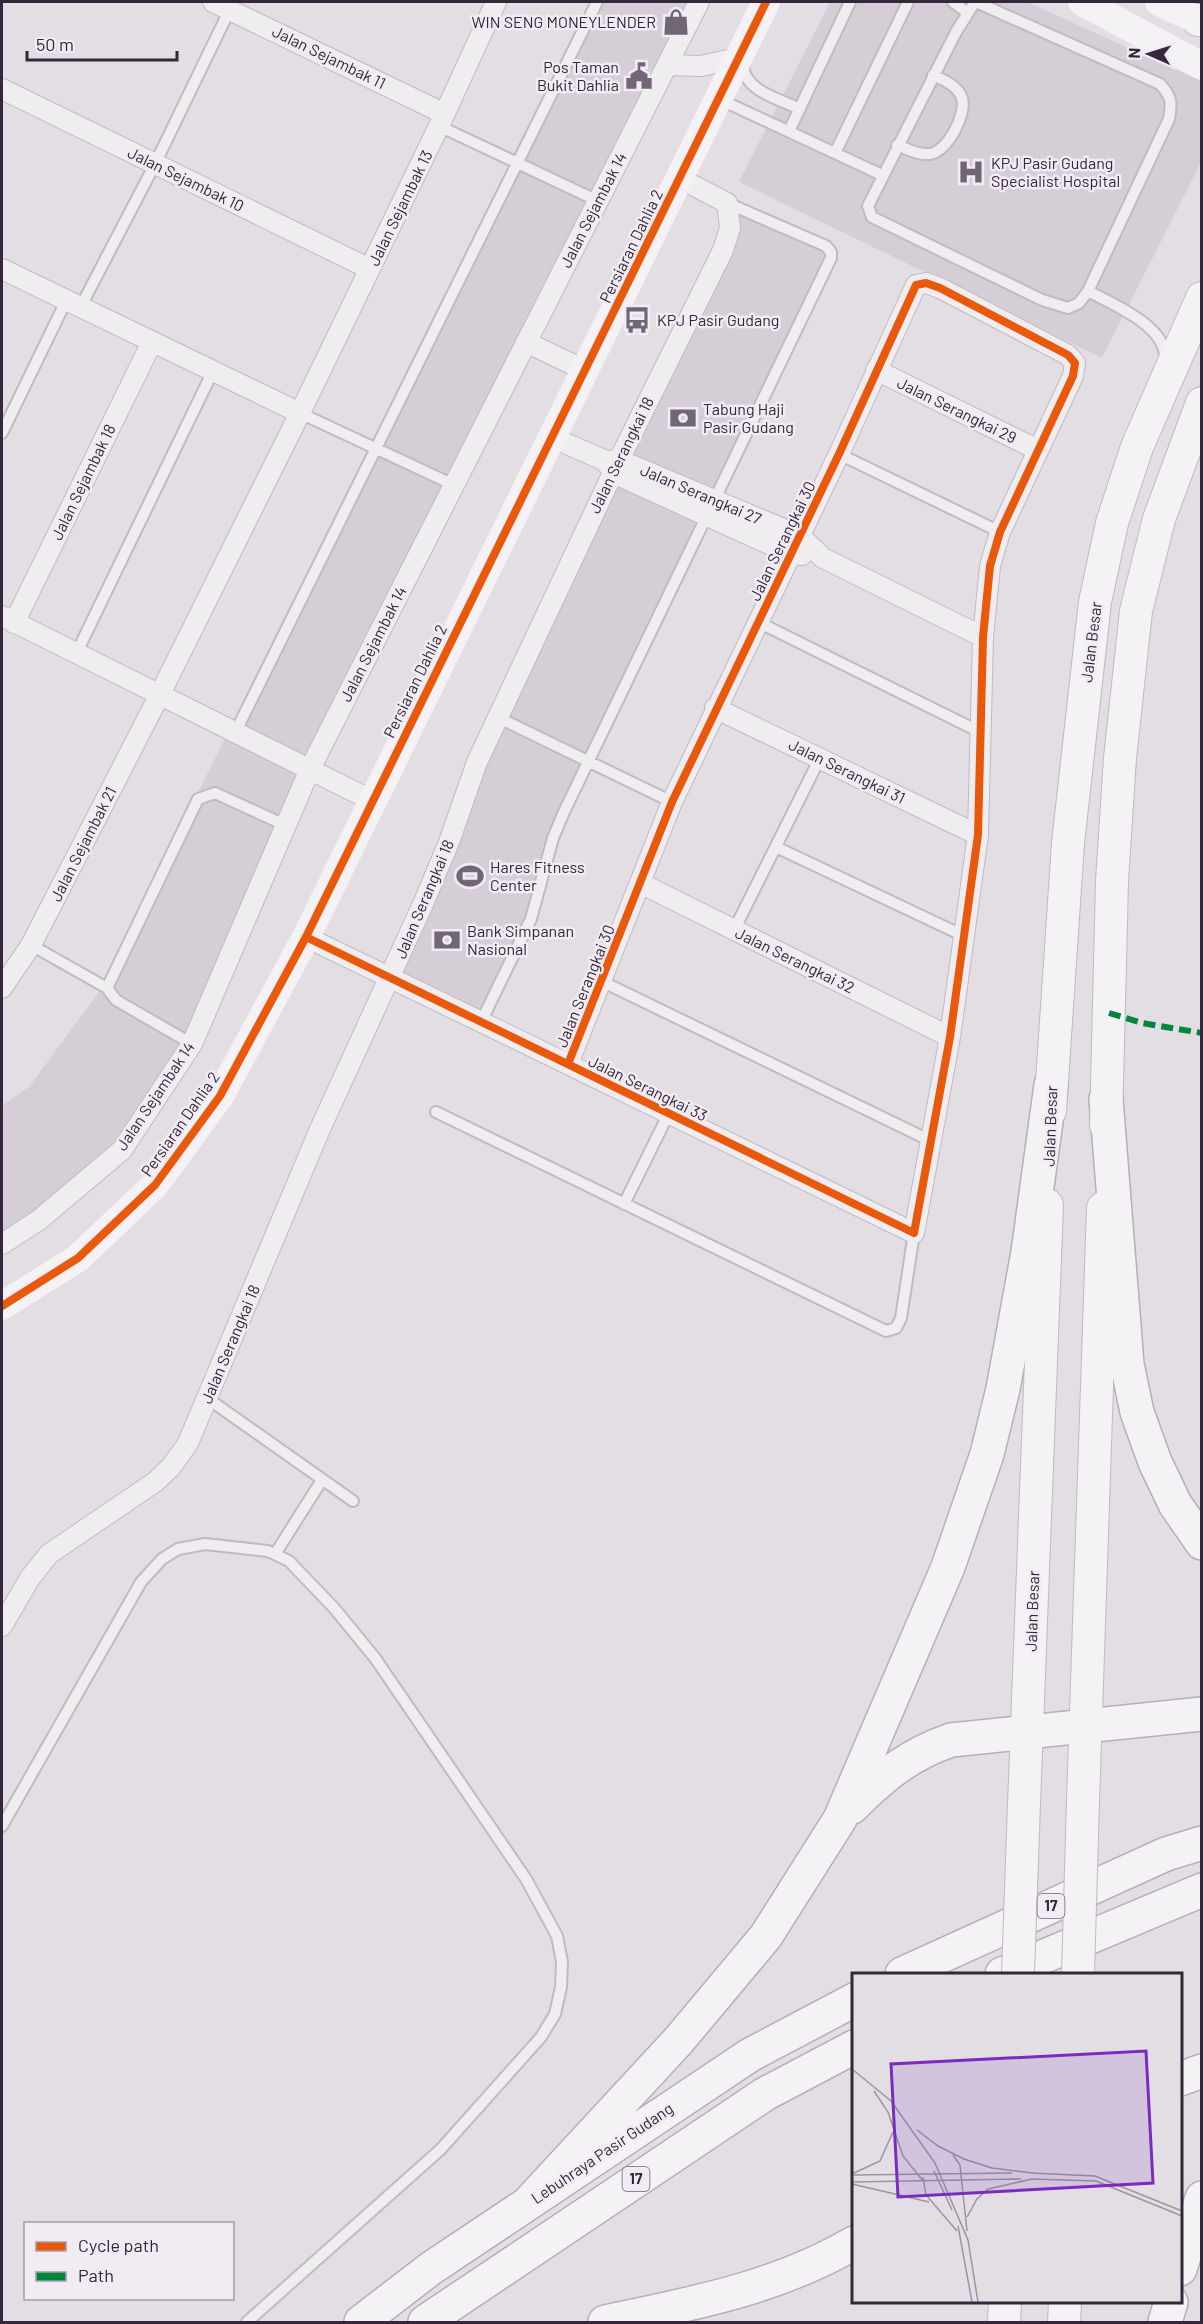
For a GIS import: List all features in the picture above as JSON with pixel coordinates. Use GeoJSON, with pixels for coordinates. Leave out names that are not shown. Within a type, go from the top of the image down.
{"type":"FeatureCollection","features":[{"type":"Feature","properties":{"kind":"highway"},"geometry":{"type":"LineString","coordinates":[[531,2200],[679,2040],[766,1936],[840,1819],[948,1567],[987,1454],[1003,1389],[1028,1252],[1051,1085]]}},
{"type":"Feature","properties":{"kind":"highway"},"geometry":{"type":"LineString","coordinates":[[1106,1099],[1127,1364],[1137,1412],[1155,1462],[1175,1504],[1202,1543]]}},
{"type":"Feature","properties":{"kind":"highway"},"geometry":{"type":"LineString","coordinates":[[840,1819],[889,1771],[928,1748],[951,1740],[1202,1714]]}},
{"type":"Feature","properties":{"kind":"highway","name":"17"},"geometry":{"type":"LineString","coordinates":[[904,1973],[1166,1854],[1202,1844]]}},
{"type":"Feature","properties":{"kind":"highway"},"geometry":{"type":"LineString","coordinates":[[1004,1973],[1202,1890]]}},
{"type":"Feature","properties":{"kind":"highway","name":"Lebuhraya Pasir Gudang"},"geometry":{"type":"LineString","coordinates":[[361,2322],[430,2269],[750,2055],[852,2001]]}},
{"type":"Feature","properties":{"kind":"highway","name":"17"},"geometry":{"type":"LineString","coordinates":[[425,2322],[765,2094],[852,2048]]}},
{"type":"Feature","properties":{"kind":"highway"},"geometry":{"type":"LineString","coordinates":[[1182,2078],[1202,2071]]}},
{"type":"Feature","properties":{"kind":"highway"},"geometry":{"type":"LineString","coordinates":[[1182,2263],[1202,2198]]}},
{"type":"Feature","properties":{"kind":"highway"},"geometry":{"type":"LineString","coordinates":[[605,2322],[707,2301],[759,2285],[852,2244]]}},
{"type":"Feature","properties":{"kind":"highway"},"geometry":{"type":"LineString","coordinates":[[1165,2322],[1170,2303]]}},
{"type":"Feature","properties":{"kind":"main road","name":"Jalan Besar"},"geometry":{"type":"LineString","coordinates":[[1018,1973],[1051,1085],[1068,843],[1095,602],[1112,523],[1137,447],[1202,298]]}},
{"type":"Feature","properties":{"kind":"main road"},"geometry":{"type":"LineString","coordinates":[[1078,1973],[1113,870],[1120,758],[1136,612],[1159,519],[1202,403]]}},
{"type":"Feature","properties":{"kind":"main road"},"geometry":{"type":"LineString","coordinates":[[1004,2322],[1005,2303]]}},
{"type":"Feature","properties":{"kind":"main road"},"geometry":{"type":"LineString","coordinates":[[1064,2322],[1065,2303]]}},
{"type":"Feature","properties":{"kind":"street","name":"Jalan Sejambak 13"},"geometry":{"type":"LineString","coordinates":[[159,696],[370,269],[496,2]]}},
{"type":"Feature","properties":{"kind":"street","name":"Jalan Sejambak 14"},"geometry":{"type":"LineString","coordinates":[[2,1244],[39,1220],[122,1149],[192,1044],[310,769],[699,2]]}},
{"type":"Feature","properties":{"kind":"street","name":"Persiaran Dahlia 2"},"geometry":{"type":"LineString","coordinates":[[2,1306],[78,1258],[155,1185],[220,1096],[306,937],[371,800],[679,178],[721,110],[739,54],[766,2]]}},
{"type":"Feature","properties":{"kind":"street"},"geometry":{"type":"LineString","coordinates":[[1082,2],[1202,66]]}},
{"type":"Feature","properties":{"kind":"street"},"geometry":{"type":"LineString","coordinates":[[1159,2],[1200,21]]}},
{"type":"Feature","properties":{"kind":"street","name":"Jalan Sejambak 11"},"geometry":{"type":"LineString","coordinates":[[225,4],[442,120]]}},
{"type":"Feature","properties":{"kind":"street"},"geometry":{"type":"LineString","coordinates":[[667,65],[701,66],[739,54]]}},
{"type":"Feature","properties":{"kind":"street","name":"Jalan Sejambak 10"},"geometry":{"type":"LineString","coordinates":[[2,89],[370,269]]}},
{"type":"Feature","properties":{"kind":"street"},"geometry":{"type":"LineString","coordinates":[[679,178],[727,203]]}},
{"type":"Feature","properties":{"kind":"street","name":"Jalan Serangkai 18"},"geometry":{"type":"LineString","coordinates":[[2,1626],[30,1578],[49,1554],[155,1482],[171,1467],[188,1443],[320,1129],[445,852],[464,794],[497,717],[612,464],[723,250],[730,228],[727,203]]}},
{"type":"Feature","properties":{"kind":"street"},"geometry":{"type":"LineString","coordinates":[[2,272],[300,413]]}},
{"type":"Feature","properties":{"kind":"street","name":"Jalan Serangkai 30"},"geometry":{"type":"LineString","coordinates":[[568,1064],[672,802],[715,708],[800,536],[916,285],[926,283],[940,288],[1068,356],[1075,363],[1073,376],[1038,450]]}},
{"type":"Feature","properties":{"kind":"street","name":"Jalan Sejambak 18"},"geometry":{"type":"LineString","coordinates":[[8,620],[152,342]]}},
{"type":"Feature","properties":{"kind":"street"},"geometry":{"type":"LineString","coordinates":[[526,342],[584,370]]}},
{"type":"Feature","properties":{"kind":"street","name":"Jalan Serangkai 29"},"geometry":{"type":"LineString","coordinates":[[876,370],[1038,450]]}},
{"type":"Feature","properties":{"kind":"street","name":"Jalan Serangkai 27"},"geometry":{"type":"LineString","coordinates":[[551,437],[709,507],[791,554],[822,558],[983,637]]}},
{"type":"Feature","properties":{"kind":"street"},"geometry":{"type":"LineString","coordinates":[[914,1233],[950,1037],[978,835],[983,637],[990,566],[1000,532],[1038,450]]}},
{"type":"Feature","properties":{"kind":"street","name":"Jalan Serangkai 27"},"geometry":{"type":"LineString","coordinates":[[709,507],[800,536],[822,558]]}},
{"type":"Feature","properties":{"kind":"street"},"geometry":{"type":"LineString","coordinates":[[8,620],[371,800]]}},
{"type":"Feature","properties":{"kind":"street","name":"Jalan Sejambak 21"},"geometry":{"type":"LineString","coordinates":[[2,988],[31,945],[159,696]]}},
{"type":"Feature","properties":{"kind":"street","name":"Jalan Serangkai 31"},"geometry":{"type":"LineString","coordinates":[[715,708],[978,835]]}},
{"type":"Feature","properties":{"kind":"street","name":"Jalan Serangkai 32"},"geometry":{"type":"LineString","coordinates":[[640,883],[950,1037]]}},
{"type":"Feature","properties":{"kind":"street","name":"Jalan Serangkai 33"},"geometry":{"type":"LineString","coordinates":[[306,937],[914,1233]]}},
{"type":"Feature","properties":{"kind":"lane"},"geometry":{"type":"LineString","coordinates":[[235,733],[597,2]]}},
{"type":"Feature","properties":{"kind":"lane"},"geometry":{"type":"LineString","coordinates":[[789,131],[850,2]]}},
{"type":"Feature","properties":{"kind":"lane"},"geometry":{"type":"LineString","coordinates":[[835,153],[908,2]]}},
{"type":"Feature","properties":{"kind":"lane"},"geometry":{"type":"LineString","coordinates":[[953,2],[968,13]]}},
{"type":"Feature","properties":{"kind":"lane"},"geometry":{"type":"LineString","coordinates":[[975,2],[1160,84],[1169,94],[1172,102],[1169,119],[1088,291],[1079,303],[1068,308],[1056,306],[872,217],[868,206],[933,75],[975,2]]}},
{"type":"Feature","properties":{"kind":"lane"},"geometry":{"type":"LineString","coordinates":[[2,433],[155,164],[225,4]]}},
{"type":"Feature","properties":{"kind":"lane"},"geometry":{"type":"LineString","coordinates":[[739,54],[743,75],[753,87],[800,109]]}},
{"type":"Feature","properties":{"kind":"lane"},"geometry":{"type":"LineString","coordinates":[[897,145],[929,154],[941,150],[947,142],[963,110],[962,97],[946,80],[933,75]]}},
{"type":"Feature","properties":{"kind":"lane"},"geometry":{"type":"LineString","coordinates":[[721,110],[789,131],[882,175]]}},
{"type":"Feature","properties":{"kind":"lane"},"geometry":{"type":"LineString","coordinates":[[442,120],[517,163],[598,201]]}},
{"type":"Feature","properties":{"kind":"lane"},"geometry":{"type":"LineString","coordinates":[[481,1022],[531,919],[553,838],[709,507],[831,258],[831,252],[826,246],[727,203]]}},
{"type":"Feature","properties":{"kind":"lane"},"geometry":{"type":"LineString","coordinates":[[1088,291],[1159,334],[1166,346],[1165,382]]}},
{"type":"Feature","properties":{"kind":"lane"},"geometry":{"type":"LineString","coordinates":[[76,654],[213,371]]}},
{"type":"Feature","properties":{"kind":"lane"},"geometry":{"type":"LineString","coordinates":[[300,413],[454,485]]}},
{"type":"Feature","properties":{"kind":"lane"},"geometry":{"type":"LineString","coordinates":[[838,454],[1000,532]]}},
{"type":"Feature","properties":{"kind":"lane"},"geometry":{"type":"LineString","coordinates":[[758,622],[980,732]]}},
{"type":"Feature","properties":{"kind":"lane"},"geometry":{"type":"LineString","coordinates":[[497,717],[672,802]]}},
{"type":"Feature","properties":{"kind":"lane"},"geometry":{"type":"LineString","coordinates":[[734,930],[820,758]]}},
{"type":"Feature","properties":{"kind":"lane"},"geometry":{"type":"LineString","coordinates":[[107,988],[198,799],[215,793],[287,826]]}},
{"type":"Feature","properties":{"kind":"lane"},"geometry":{"type":"LineString","coordinates":[[776,846],[964,936]]}},
{"type":"Feature","properties":{"kind":"lane"},"geometry":{"type":"LineString","coordinates":[[31,945],[107,988],[116,1000],[192,1044]]}},
{"type":"Feature","properties":{"kind":"lane"},"geometry":{"type":"LineString","coordinates":[[601,981],[931,1141]]}},
{"type":"Feature","properties":{"kind":"lane"},"geometry":{"type":"LineString","coordinates":[[436,1112],[886,1331],[896,1328],[901,1318],[914,1233]]}},
{"type":"Feature","properties":{"kind":"lane"},"geometry":{"type":"LineString","coordinates":[[624,1204],[669,1113]]}},
{"type":"Feature","properties":{"kind":"lane"},"geometry":{"type":"LineString","coordinates":[[207,1398],[353,1501]]}},
{"type":"Feature","properties":{"kind":"lane"},"geometry":{"type":"LineString","coordinates":[[275,1554],[322,1480]]}},
{"type":"Feature","properties":{"kind":"lane"},"geometry":{"type":"LineString","coordinates":[[2,1826],[141,1582],[162,1558],[178,1549],[205,1544],[237,1546],[275,1554],[289,1561],[327,1600],[375,1659],[526,1879],[557,1936],[562,1962],[561,1987],[555,2014],[542,2037],[441,2149],[247,2322]]}},
{"type":"Feature","properties":{"kind":"shaded area"},"geometry":{"type":"Polygon","coordinates":[[[591,2],[707,2],[325,754],[131,1153],[2,1253],[2,1106],[29,1087],[99,992],[591,2]]]}},
{"type":"Feature","properties":{"kind":"shaded area","name":"KPJ Pasir Gudang Specialist Hospital"},"geometry":{"type":"Polygon","coordinates":[[[830,2],[1027,2],[1199,80],[1201,85],[1201,162],[1102,358],[739,182],[830,2]]]}},
{"type":"Feature","properties":{"kind":"shaded area"},"geometry":{"type":"Polygon","coordinates":[[[737,202],[836,251],[557,839],[536,919],[489,1018],[385,967],[737,202]]]}},
{"type":"Feature","properties":{"kind":"marked path"},"geometry":{"type":"LineString","coordinates":[[1109,1013],[1142,1023],[1202,1033]]}},
{"type":"Feature","properties":{"kind":"cycle path"},"geometry":{"type":"LineString","coordinates":[[2,1306],[78,1258],[155,1185],[220,1096],[306,937],[766,2]]}},
{"type":"Feature","properties":{"kind":"cycle path"},"geometry":{"type":"LineString","coordinates":[[306,937],[914,1233],[950,1037],[978,835],[983,637],[990,566],[1000,532],[1073,376],[1075,363],[1068,355],[940,288],[926,283],[916,285],[839,454],[672,802],[568,1064]]}},
{"type":"Feature","properties":{"kind":"place","name":"WIN SENG MONEYLENDER"},"geometry":{"type":"Point","coordinates":[676,22]}},
{"type":"Feature","properties":{"kind":"place","name":"Pos Taman Bukit Dahlia"},"geometry":{"type":"Point","coordinates":[639,76]}},
{"type":"Feature","properties":{"kind":"place","name":"KPJ Pasir Gudang Specialist Hospital"},"geometry":{"type":"Point","coordinates":[971,172]}},
{"type":"Feature","properties":{"kind":"place","name":"KPJ Pasir Gudang"},"geometry":{"type":"Point","coordinates":[637,320]}},
{"type":"Feature","properties":{"kind":"place","name":"Tabung Haji Pasir Gudang"},"geometry":{"type":"Point","coordinates":[683,418]}},
{"type":"Feature","properties":{"kind":"place","name":"Hares Fitness Center"},"geometry":{"type":"Point","coordinates":[470,876]}},
{"type":"Feature","properties":{"kind":"place","name":"Bank Simpanan Nasional"},"geometry":{"type":"Point","coordinates":[447,940]}}]}
